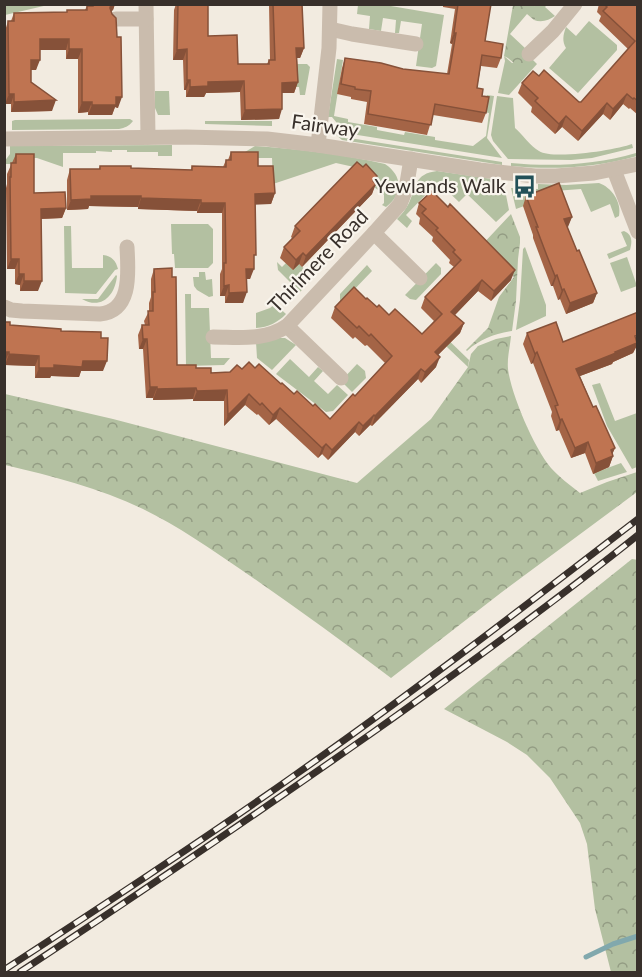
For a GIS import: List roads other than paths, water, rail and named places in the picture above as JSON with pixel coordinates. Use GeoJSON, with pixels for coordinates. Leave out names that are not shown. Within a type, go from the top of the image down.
{"type":"FeatureCollection","features":[{"type":"Feature","properties":{"kind":"street"},"geometry":{"type":"LineString","coordinates":[[318,145],[329,48],[330,4]]}},
{"type":"Feature","properties":{"kind":"street"},"geometry":{"type":"LineString","coordinates":[[529,54],[553,31],[575,4]]}},
{"type":"Feature","properties":{"kind":"street"},"geometry":{"type":"LineString","coordinates":[[116,19],[146,11],[148,137]]}},
{"type":"Feature","properties":{"kind":"street"},"geometry":{"type":"LineString","coordinates":[[330,28],[352,34],[416,44]]}},
{"type":"Feature","properties":{"kind":"street","name":"Fairway"},"geometry":{"type":"LineString","coordinates":[[4,139],[148,137],[267,139],[535,176],[574,176],[638,164]]}},
{"type":"Feature","properties":{"kind":"street","name":"Thirlmere Road"},"geometry":{"type":"LineString","coordinates":[[213,337],[268,336],[287,326],[400,204],[406,189],[411,159]]}},
{"type":"Feature","properties":{"kind":"street"},"geometry":{"type":"LineString","coordinates":[[614,170],[638,232]]}},
{"type":"Feature","properties":{"kind":"street"},"geometry":{"type":"LineString","coordinates":[[374,233],[420,278]]}},
{"type":"Feature","properties":{"kind":"street"},"geometry":{"type":"LineString","coordinates":[[4,308],[22,311],[99,314],[109,312],[120,302],[126,289],[127,247]]}},
{"type":"Feature","properties":{"kind":"street"},"geometry":{"type":"LineString","coordinates":[[287,326],[341,378]]}},
{"type":"Feature","properties":{"kind":"waterway"},"geometry":{"type":"LineString","coordinates":[[586,957],[613,944],[638,936]]}},
{"type":"Feature","properties":{"kind":"railway"},"geometry":{"type":"LineString","coordinates":[[4,970],[187,849],[339,744],[638,519]]}},
{"type":"Feature","properties":{"kind":"railway"},"geometry":{"type":"LineString","coordinates":[[20,972],[197,854],[372,733],[506,636],[638,535]]}},
{"type":"Feature","properties":{"kind":"place","name":"Yewlands Walk"},"geometry":{"type":"Point","coordinates":[524,186]}}]}
